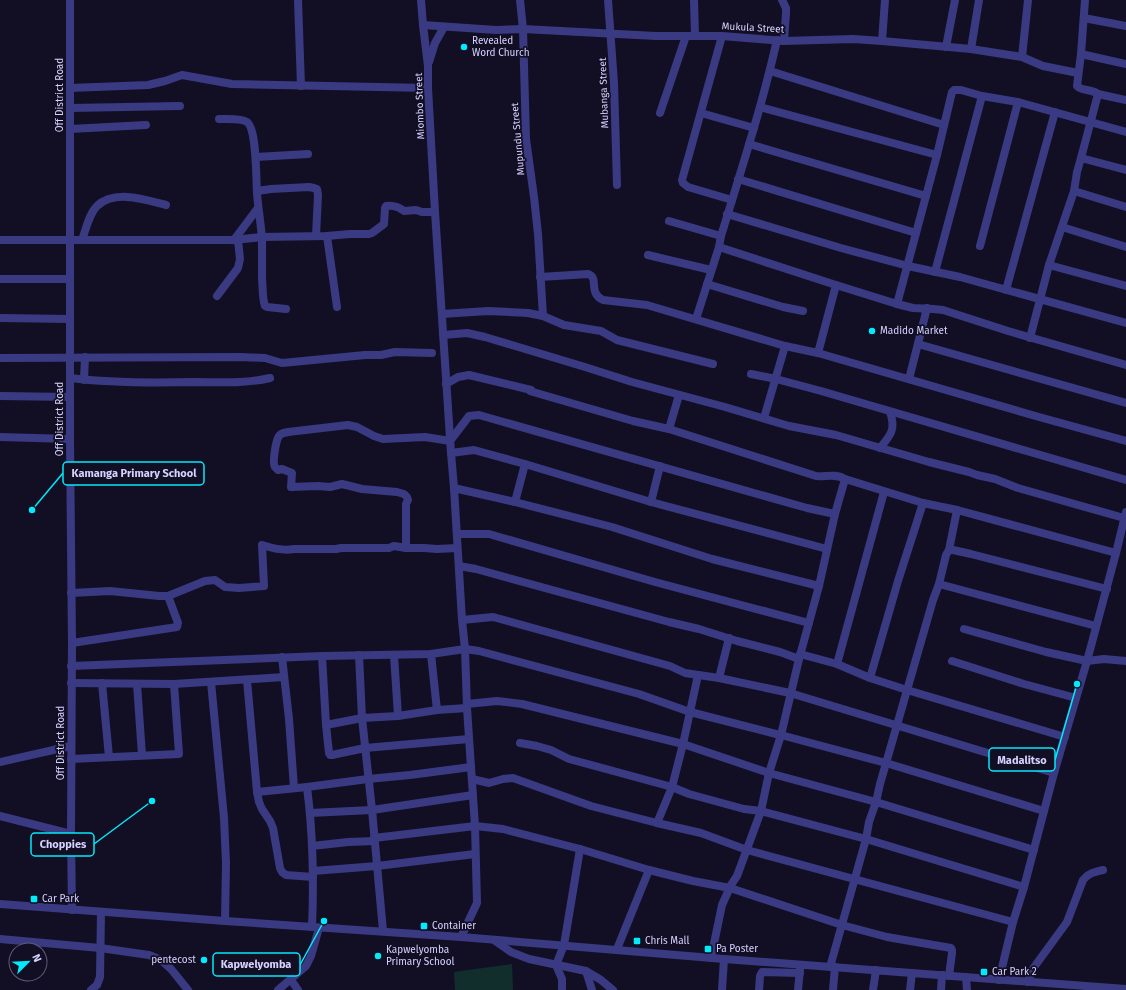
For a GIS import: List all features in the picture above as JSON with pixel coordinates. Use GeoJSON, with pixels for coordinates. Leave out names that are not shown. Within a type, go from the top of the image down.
{"type":"FeatureCollection","features":[{"type":"Feature","properties":{"kind":"street","name":"Off District Road"},"geometry":{"type":"LineString","coordinates":[[70,0],[72,910]]}},
{"type":"Feature","properties":{"kind":"street"},"geometry":{"type":"LineString","coordinates":[[298,0],[301,86]]}},
{"type":"Feature","properties":{"kind":"street","name":"Miombo Street"},"geometry":{"type":"LineString","coordinates":[[421,0],[428,66],[435,212],[465,649],[467,706],[475,826],[477,903],[461,937]]}},
{"type":"Feature","properties":{"kind":"street","name":"Mupundu Street"},"geometry":{"type":"LineString","coordinates":[[520,0],[523,29],[526,139],[535,205],[543,316]]}},
{"type":"Feature","properties":{"kind":"street","name":"Mubanga Street"},"geometry":{"type":"LineString","coordinates":[[608,0],[614,83],[617,185]]}},
{"type":"Feature","properties":{"kind":"street"},"geometry":{"type":"LineString","coordinates":[[694,0],[695,36]]}},
{"type":"Feature","properties":{"kind":"street"},"geometry":{"type":"LineString","coordinates":[[696,319],[719,247],[780,40],[786,13],[786,8],[782,0]]}},
{"type":"Feature","properties":{"kind":"street"},"geometry":{"type":"LineString","coordinates":[[882,41],[885,0]]}},
{"type":"Feature","properties":{"kind":"street"},"geometry":{"type":"LineString","coordinates":[[946,47],[954,0]]}},
{"type":"Feature","properties":{"kind":"street"},"geometry":{"type":"LineString","coordinates":[[971,50],[979,0]]}},
{"type":"Feature","properties":{"kind":"street"},"geometry":{"type":"LineString","coordinates":[[1022,56],[1028,0]]}},
{"type":"Feature","properties":{"kind":"street"},"geometry":{"type":"LineString","coordinates":[[1085,0],[1081,54],[1076,86],[1077,88],[1093,91],[1098,94],[1126,100]]}},
{"type":"Feature","properties":{"kind":"street"},"geometry":{"type":"LineString","coordinates":[[1084,18],[1126,26]]}},
{"type":"Feature","properties":{"kind":"street","name":"Mukula Street"},"geometry":{"type":"LineString","coordinates":[[423,26],[496,30],[523,29],[656,36],[722,36],[780,40],[854,39],[882,41],[1022,56],[1043,66],[1078,73]]}},
{"type":"Feature","properties":{"kind":"street"},"geometry":{"type":"LineString","coordinates":[[428,66],[435,43],[444,27]]}},
{"type":"Feature","properties":{"kind":"street"},"geometry":{"type":"LineString","coordinates":[[660,113],[686,36]]}},
{"type":"Feature","properties":{"kind":"street"},"geometry":{"type":"LineString","coordinates":[[722,36],[682,180],[688,187],[732,200]]}},
{"type":"Feature","properties":{"kind":"street"},"geometry":{"type":"LineString","coordinates":[[1081,54],[1126,64]]}},
{"type":"Feature","properties":{"kind":"street"},"geometry":{"type":"LineString","coordinates":[[770,70],[944,125]]}},
{"type":"Feature","properties":{"kind":"street"},"geometry":{"type":"LineString","coordinates":[[70,88],[148,85],[182,75],[232,84],[428,88]]}},
{"type":"Feature","properties":{"kind":"street"},"geometry":{"type":"LineString","coordinates":[[897,304],[937,155],[952,92],[954,90],[961,90],[982,96],[1018,102],[1126,132]]}},
{"type":"Feature","properties":{"kind":"street"},"geometry":{"type":"LineString","coordinates":[[1030,338],[1049,265],[1074,191],[1077,172],[1098,94]]}},
{"type":"Feature","properties":{"kind":"street"},"geometry":{"type":"LineString","coordinates":[[936,272],[982,96]]}},
{"type":"Feature","properties":{"kind":"street"},"geometry":{"type":"LineString","coordinates":[[980,246],[1018,102]]}},
{"type":"Feature","properties":{"kind":"street"},"geometry":{"type":"LineString","coordinates":[[70,108],[180,106]]}},
{"type":"Feature","properties":{"kind":"street"},"geometry":{"type":"LineString","coordinates":[[760,107],[937,155]]}},
{"type":"Feature","properties":{"kind":"street"},"geometry":{"type":"LineString","coordinates":[[1006,290],[1055,112]]}},
{"type":"Feature","properties":{"kind":"street"},"geometry":{"type":"LineString","coordinates":[[701,113],[754,128]]}},
{"type":"Feature","properties":{"kind":"street"},"geometry":{"type":"LineString","coordinates":[[220,119],[234,119],[247,122],[249,125],[256,157],[258,208],[262,237],[264,303],[267,307],[286,309]]}},
{"type":"Feature","properties":{"kind":"street"},"geometry":{"type":"LineString","coordinates":[[70,129],[146,124]]}},
{"type":"Feature","properties":{"kind":"street"},"geometry":{"type":"LineString","coordinates":[[749,144],[926,196]]}},
{"type":"Feature","properties":{"kind":"street"},"geometry":{"type":"LineString","coordinates":[[256,157],[308,154]]}},
{"type":"Feature","properties":{"kind":"street"},"geometry":{"type":"LineString","coordinates":[[1081,158],[1126,170]]}},
{"type":"Feature","properties":{"kind":"street"},"geometry":{"type":"LineString","coordinates":[[738,179],[916,232]]}},
{"type":"Feature","properties":{"kind":"street"},"geometry":{"type":"LineString","coordinates":[[257,191],[299,187],[317,189],[316,236]]}},
{"type":"Feature","properties":{"kind":"street"},"geometry":{"type":"LineString","coordinates":[[1074,191],[1126,206]]}},
{"type":"Feature","properties":{"kind":"street"},"geometry":{"type":"LineString","coordinates":[[82,240],[92,214],[97,206],[108,200],[124,196],[141,198],[166,205]]}},
{"type":"Feature","properties":{"kind":"street"},"geometry":{"type":"LineString","coordinates":[[0,240],[236,240],[262,237],[327,236],[372,233],[384,224],[386,206],[393,206],[404,211],[416,210],[422,212],[435,212]]}},
{"type":"Feature","properties":{"kind":"street"},"geometry":{"type":"LineString","coordinates":[[217,296],[238,268],[240,260],[236,240],[258,208]]}},
{"type":"Feature","properties":{"kind":"street"},"geometry":{"type":"LineString","coordinates":[[728,214],[841,248],[1006,290],[1126,323]]}},
{"type":"Feature","properties":{"kind":"street"},"geometry":{"type":"LineString","coordinates":[[669,221],[721,236]]}},
{"type":"Feature","properties":{"kind":"street"},"geometry":{"type":"LineString","coordinates":[[1062,227],[1126,247]]}},
{"type":"Feature","properties":{"kind":"street"},"geometry":{"type":"LineString","coordinates":[[327,236],[336,307]]}},
{"type":"Feature","properties":{"kind":"street"},"geometry":{"type":"LineString","coordinates":[[719,247],[897,304],[913,308],[943,310],[1030,338],[1126,365]]}},
{"type":"Feature","properties":{"kind":"street"},"geometry":{"type":"LineString","coordinates":[[648,255],[711,270]]}},
{"type":"Feature","properties":{"kind":"street"},"geometry":{"type":"LineString","coordinates":[[1049,265],[1126,286]]}},
{"type":"Feature","properties":{"kind":"street"},"geometry":{"type":"LineString","coordinates":[[540,277],[588,274],[591,275],[593,279],[595,294],[598,298],[603,300],[647,305],[785,346],[818,353],[1126,441]]}},
{"type":"Feature","properties":{"kind":"street"},"geometry":{"type":"LineString","coordinates":[[0,279],[70,279]]}},
{"type":"Feature","properties":{"kind":"street"},"geometry":{"type":"LineString","coordinates":[[707,284],[783,307],[803,311]]}},
{"type":"Feature","properties":{"kind":"street"},"geometry":{"type":"LineString","coordinates":[[818,353],[836,285]]}},
{"type":"Feature","properties":{"kind":"street"},"geometry":{"type":"LineString","coordinates":[[909,379],[926,308]]}},
{"type":"Feature","properties":{"kind":"street"},"geometry":{"type":"LineString","coordinates":[[442,314],[488,311],[528,313],[543,316],[564,325],[601,331],[617,340],[713,364]]}},
{"type":"Feature","properties":{"kind":"street"},"geometry":{"type":"LineString","coordinates":[[0,318],[70,319]]}},
{"type":"Feature","properties":{"kind":"street"},"geometry":{"type":"LineString","coordinates":[[443,335],[467,333],[485,337],[632,382],[789,426],[836,435],[929,462],[995,479],[1018,488],[1125,515],[1107,589],[1054,773],[1024,887],[1013,922],[999,980]]}},
{"type":"Feature","properties":{"kind":"street"},"geometry":{"type":"LineString","coordinates":[[918,344],[1126,403]]}},
{"type":"Feature","properties":{"kind":"street"},"geometry":{"type":"LineString","coordinates":[[764,418],[785,346]]}},
{"type":"Feature","properties":{"kind":"street"},"geometry":{"type":"LineString","coordinates":[[0,358],[240,357],[265,358],[282,363],[381,355],[395,352],[432,353]]}},
{"type":"Feature","properties":{"kind":"street"},"geometry":{"type":"LineString","coordinates":[[84,380],[85,357]]}},
{"type":"Feature","properties":{"kind":"street"},"geometry":{"type":"LineString","coordinates":[[446,384],[458,377],[469,374],[669,430],[816,476],[841,476],[844,479],[923,503],[957,510],[1116,553]]}},
{"type":"Feature","properties":{"kind":"street"},"geometry":{"type":"LineString","coordinates":[[751,374],[821,391],[1126,480]]}},
{"type":"Feature","properties":{"kind":"street"},"geometry":{"type":"LineString","coordinates":[[70,378],[133,382],[249,382],[270,378]]}},
{"type":"Feature","properties":{"kind":"street"},"geometry":{"type":"LineString","coordinates":[[669,430],[678,395]]}},
{"type":"Feature","properties":{"kind":"street"},"geometry":{"type":"LineString","coordinates":[[0,396],[70,397]]}},
{"type":"Feature","properties":{"kind":"street"},"geometry":{"type":"LineString","coordinates":[[880,448],[893,431],[893,420],[890,412]]}},
{"type":"Feature","properties":{"kind":"street"},"geometry":{"type":"LineString","coordinates":[[406,548],[406,504],[408,496],[397,492],[362,489],[342,484],[330,487],[292,487],[292,473],[282,469],[278,470],[274,464],[278,437],[282,433],[348,425],[357,427],[383,439],[425,437],[450,441],[469,416],[478,416],[807,508],[835,514]]}},
{"type":"Feature","properties":{"kind":"street"},"geometry":{"type":"LineString","coordinates":[[0,437],[70,439]]}},
{"type":"Feature","properties":{"kind":"street"},"geometry":{"type":"LineString","coordinates":[[451,453],[474,450],[651,502],[827,549]]}},
{"type":"Feature","properties":{"kind":"street"},"geometry":{"type":"LineString","coordinates":[[515,502],[525,464]]}},
{"type":"Feature","properties":{"kind":"street"},"geometry":{"type":"LineString","coordinates":[[651,502],[660,466]]}},
{"type":"Feature","properties":{"kind":"street"},"geometry":{"type":"LineString","coordinates":[[711,958],[722,904],[737,876],[761,811],[769,773],[819,586],[844,479]]}},
{"type":"Feature","properties":{"kind":"street"},"geometry":{"type":"LineString","coordinates":[[454,488],[612,527],[712,559],[819,586]]}},
{"type":"Feature","properties":{"kind":"street"},"geometry":{"type":"LineString","coordinates":[[837,664],[884,492]]}},
{"type":"Feature","properties":{"kind":"street"},"geometry":{"type":"LineString","coordinates":[[870,678],[898,581],[923,503]]}},
{"type":"Feature","properties":{"kind":"street"},"geometry":{"type":"LineString","coordinates":[[833,990],[832,967],[842,925],[856,879],[869,822],[876,802],[896,726],[939,584],[946,555],[949,550],[957,510]]}},
{"type":"Feature","properties":{"kind":"street"},"geometry":{"type":"LineString","coordinates":[[457,534],[489,534],[655,582],[809,623]]}},
{"type":"Feature","properties":{"kind":"street"},"geometry":{"type":"LineString","coordinates":[[71,593],[110,591],[168,596],[205,581],[215,580],[226,587],[239,588],[264,586],[262,545],[287,550],[389,548],[394,546],[437,549],[457,548]]}},
{"type":"Feature","properties":{"kind":"street"},"geometry":{"type":"LineString","coordinates":[[949,550],[971,554],[1107,589]]}},
{"type":"Feature","properties":{"kind":"street"},"geometry":{"type":"LineString","coordinates":[[459,566],[476,569],[780,652],[837,664],[870,678],[907,690],[1065,737]]}},
{"type":"Feature","properties":{"kind":"street"},"geometry":{"type":"LineString","coordinates":[[939,584],[1096,626]]}},
{"type":"Feature","properties":{"kind":"street"},"geometry":{"type":"LineString","coordinates":[[72,643],[177,627],[178,624],[168,596]]}},
{"type":"Feature","properties":{"kind":"street"},"geometry":{"type":"LineString","coordinates":[[462,620],[494,617],[670,666],[685,673],[719,678],[790,693],[1054,773]]}},
{"type":"Feature","properties":{"kind":"street"},"geometry":{"type":"LineString","coordinates":[[964,629],[1046,652],[1087,661],[1104,659],[1126,661]]}},
{"type":"Feature","properties":{"kind":"street"},"geometry":{"type":"LineString","coordinates":[[719,678],[729,638]]}},
{"type":"Feature","properties":{"kind":"street"},"geometry":{"type":"LineString","coordinates":[[71,666],[282,657],[431,654],[465,649],[479,651],[639,694],[690,712],[886,763],[1044,811]]}},
{"type":"Feature","properties":{"kind":"street"},"geometry":{"type":"LineString","coordinates":[[431,654],[437,710]]}},
{"type":"Feature","properties":{"kind":"street"},"geometry":{"type":"LineString","coordinates":[[359,655],[362,718],[383,931]]}},
{"type":"Feature","properties":{"kind":"street"},"geometry":{"type":"LineString","coordinates":[[394,655],[398,716]]}},
{"type":"Feature","properties":{"kind":"street"},"geometry":{"type":"LineString","coordinates":[[322,656],[326,725],[330,755],[366,748],[469,739]]}},
{"type":"Feature","properties":{"kind":"street"},"geometry":{"type":"LineString","coordinates":[[282,657],[289,719],[294,788]]}},
{"type":"Feature","properties":{"kind":"street"},"geometry":{"type":"LineString","coordinates":[[952,661],[1024,684],[1076,698]]}},
{"type":"Feature","properties":{"kind":"street"},"geometry":{"type":"LineString","coordinates":[[657,823],[672,787],[698,675]]}},
{"type":"Feature","properties":{"kind":"street"},"geometry":{"type":"LineString","coordinates":[[71,683],[174,684],[284,678]]}},
{"type":"Feature","properties":{"kind":"street"},"geometry":{"type":"LineString","coordinates":[[247,680],[257,792],[262,809],[273,828],[282,872],[286,875],[313,874],[475,854]]}},
{"type":"Feature","properties":{"kind":"street"},"geometry":{"type":"LineString","coordinates":[[211,682],[224,818],[226,863],[225,921]]}},
{"type":"Feature","properties":{"kind":"street"},"geometry":{"type":"LineString","coordinates":[[102,683],[109,757]]}},
{"type":"Feature","properties":{"kind":"street"},"geometry":{"type":"LineString","coordinates":[[137,684],[142,756]]}},
{"type":"Feature","properties":{"kind":"street"},"geometry":{"type":"LineString","coordinates":[[71,759],[179,754],[174,684]]}},
{"type":"Feature","properties":{"kind":"street"},"geometry":{"type":"LineString","coordinates":[[326,725],[362,718],[398,716],[497,701],[522,704],[683,744],[769,773],[876,802],[1034,850]]}},
{"type":"Feature","properties":{"kind":"street"},"geometry":{"type":"LineString","coordinates":[[520,743],[551,750],[569,758],[672,787],[689,794],[761,811],[866,839],[1024,887]]}},
{"type":"Feature","properties":{"kind":"street"},"geometry":{"type":"LineString","coordinates":[[0,762],[71,746]]}},
{"type":"Feature","properties":{"kind":"street"},"geometry":{"type":"LineString","coordinates":[[257,792],[307,787],[368,778],[410,776],[471,767]]}},
{"type":"Feature","properties":{"kind":"street"},"geometry":{"type":"LineString","coordinates":[[472,780],[488,783],[513,778],[591,806],[700,833],[747,850],[1013,922]]}},
{"type":"Feature","properties":{"kind":"street"},"geometry":{"type":"LineString","coordinates":[[278,990],[306,966],[311,956],[316,927],[310,813],[307,787]]}},
{"type":"Feature","properties":{"kind":"street"},"geometry":{"type":"LineString","coordinates":[[310,813],[372,810],[473,795]]}},
{"type":"Feature","properties":{"kind":"street"},"geometry":{"type":"LineString","coordinates":[[0,816],[71,834]]}},
{"type":"Feature","properties":{"kind":"street"},"geometry":{"type":"LineString","coordinates":[[312,846],[374,840],[475,826],[503,829],[580,848],[649,870],[730,888],[842,925],[887,937],[951,948],[952,953],[941,990]]}},
{"type":"Feature","properties":{"kind":"street"},"geometry":{"type":"LineString","coordinates":[[562,990],[562,979],[556,965],[564,945],[580,848]]}},
{"type":"Feature","properties":{"kind":"street"},"geometry":{"type":"LineString","coordinates":[[616,949],[649,870]]}},
{"type":"Feature","properties":{"kind":"street"},"geometry":{"type":"LineString","coordinates":[[1028,982],[1032,970],[1067,922],[1083,880],[1092,873],[1103,870]]}},
{"type":"Feature","properties":{"kind":"street"},"geometry":{"type":"LineString","coordinates":[[0,904],[494,939],[711,958],[1126,989]]}},
{"type":"Feature","properties":{"kind":"street"},"geometry":{"type":"LineString","coordinates":[[91,990],[97,985],[100,977],[101,912]]}},
{"type":"Feature","properties":{"kind":"street"},"geometry":{"type":"LineString","coordinates":[[0,939],[149,954],[161,960],[171,969],[187,989]]}},
{"type":"Feature","properties":{"kind":"street"},"geometry":{"type":"LineString","coordinates":[[494,939],[512,952],[529,959],[586,971],[601,980],[613,990]]}},
{"type":"Feature","properties":{"kind":"street"},"geometry":{"type":"LineString","coordinates":[[722,990],[724,959]]}},
{"type":"Feature","properties":{"kind":"street"},"geometry":{"type":"LineString","coordinates":[[798,990],[801,965]]}},
{"type":"Feature","properties":{"kind":"street"},"geometry":{"type":"LineString","coordinates":[[873,990],[876,970]]}},
{"type":"Feature","properties":{"kind":"street"},"geometry":{"type":"LineString","coordinates":[[586,971],[592,990]]}},
{"type":"Feature","properties":{"kind":"street"},"geometry":{"type":"LineString","coordinates":[[759,990],[760,976],[762,972],[800,973]]}},
{"type":"Feature","properties":{"kind":"street"},"geometry":{"type":"LineString","coordinates":[[910,990],[912,973]]}},
{"type":"Feature","properties":{"kind":"street"},"geometry":{"type":"LineString","coordinates":[[966,977],[967,990]]}},
{"type":"Feature","properties":{"kind":"street"},"geometry":{"type":"LineString","coordinates":[[291,980],[298,990]]}},
{"type":"Feature","properties":{"kind":"green space"},"geometry":{"type":"Polygon","coordinates":[[[512,964],[513,990],[455,990],[454,972],[512,964]]]}},
{"type":"Feature","properties":{"kind":"place","name":"Revealed Word Church"},"geometry":{"type":"Point","coordinates":[464,47]}},
{"type":"Feature","properties":{"kind":"place","name":"Madido Market"},"geometry":{"type":"Point","coordinates":[872,331]}},
{"type":"Feature","properties":{"kind":"place","name":"Kamanga Primary School"},"geometry":{"type":"Point","coordinates":[32,510]}},
{"type":"Feature","properties":{"kind":"place","name":"Madalitso"},"geometry":{"type":"Point","coordinates":[1077,684]}},
{"type":"Feature","properties":{"kind":"place","name":"Choppies"},"geometry":{"type":"Point","coordinates":[152,801]}},
{"type":"Feature","properties":{"kind":"place","name":"Car Park"},"geometry":{"type":"Point","coordinates":[34,899]}},
{"type":"Feature","properties":{"kind":"place","name":"Kapwelyomba"},"geometry":{"type":"Point","coordinates":[324,921]}},
{"type":"Feature","properties":{"kind":"place","name":"Container"},"geometry":{"type":"Point","coordinates":[424,926]}},
{"type":"Feature","properties":{"kind":"place","name":"Chris Mall"},"geometry":{"type":"Point","coordinates":[637,941]}},
{"type":"Feature","properties":{"kind":"place","name":"Pa Poster"},"geometry":{"type":"Point","coordinates":[708,949]}},
{"type":"Feature","properties":{"kind":"place","name":"Kapwelyomba Primary School"},"geometry":{"type":"Point","coordinates":[378,956]}},
{"type":"Feature","properties":{"kind":"place","name":"pentecost"},"geometry":{"type":"Point","coordinates":[204,960]}},
{"type":"Feature","properties":{"kind":"place","name":"Car Park 2"},"geometry":{"type":"Point","coordinates":[984,972]}}]}
